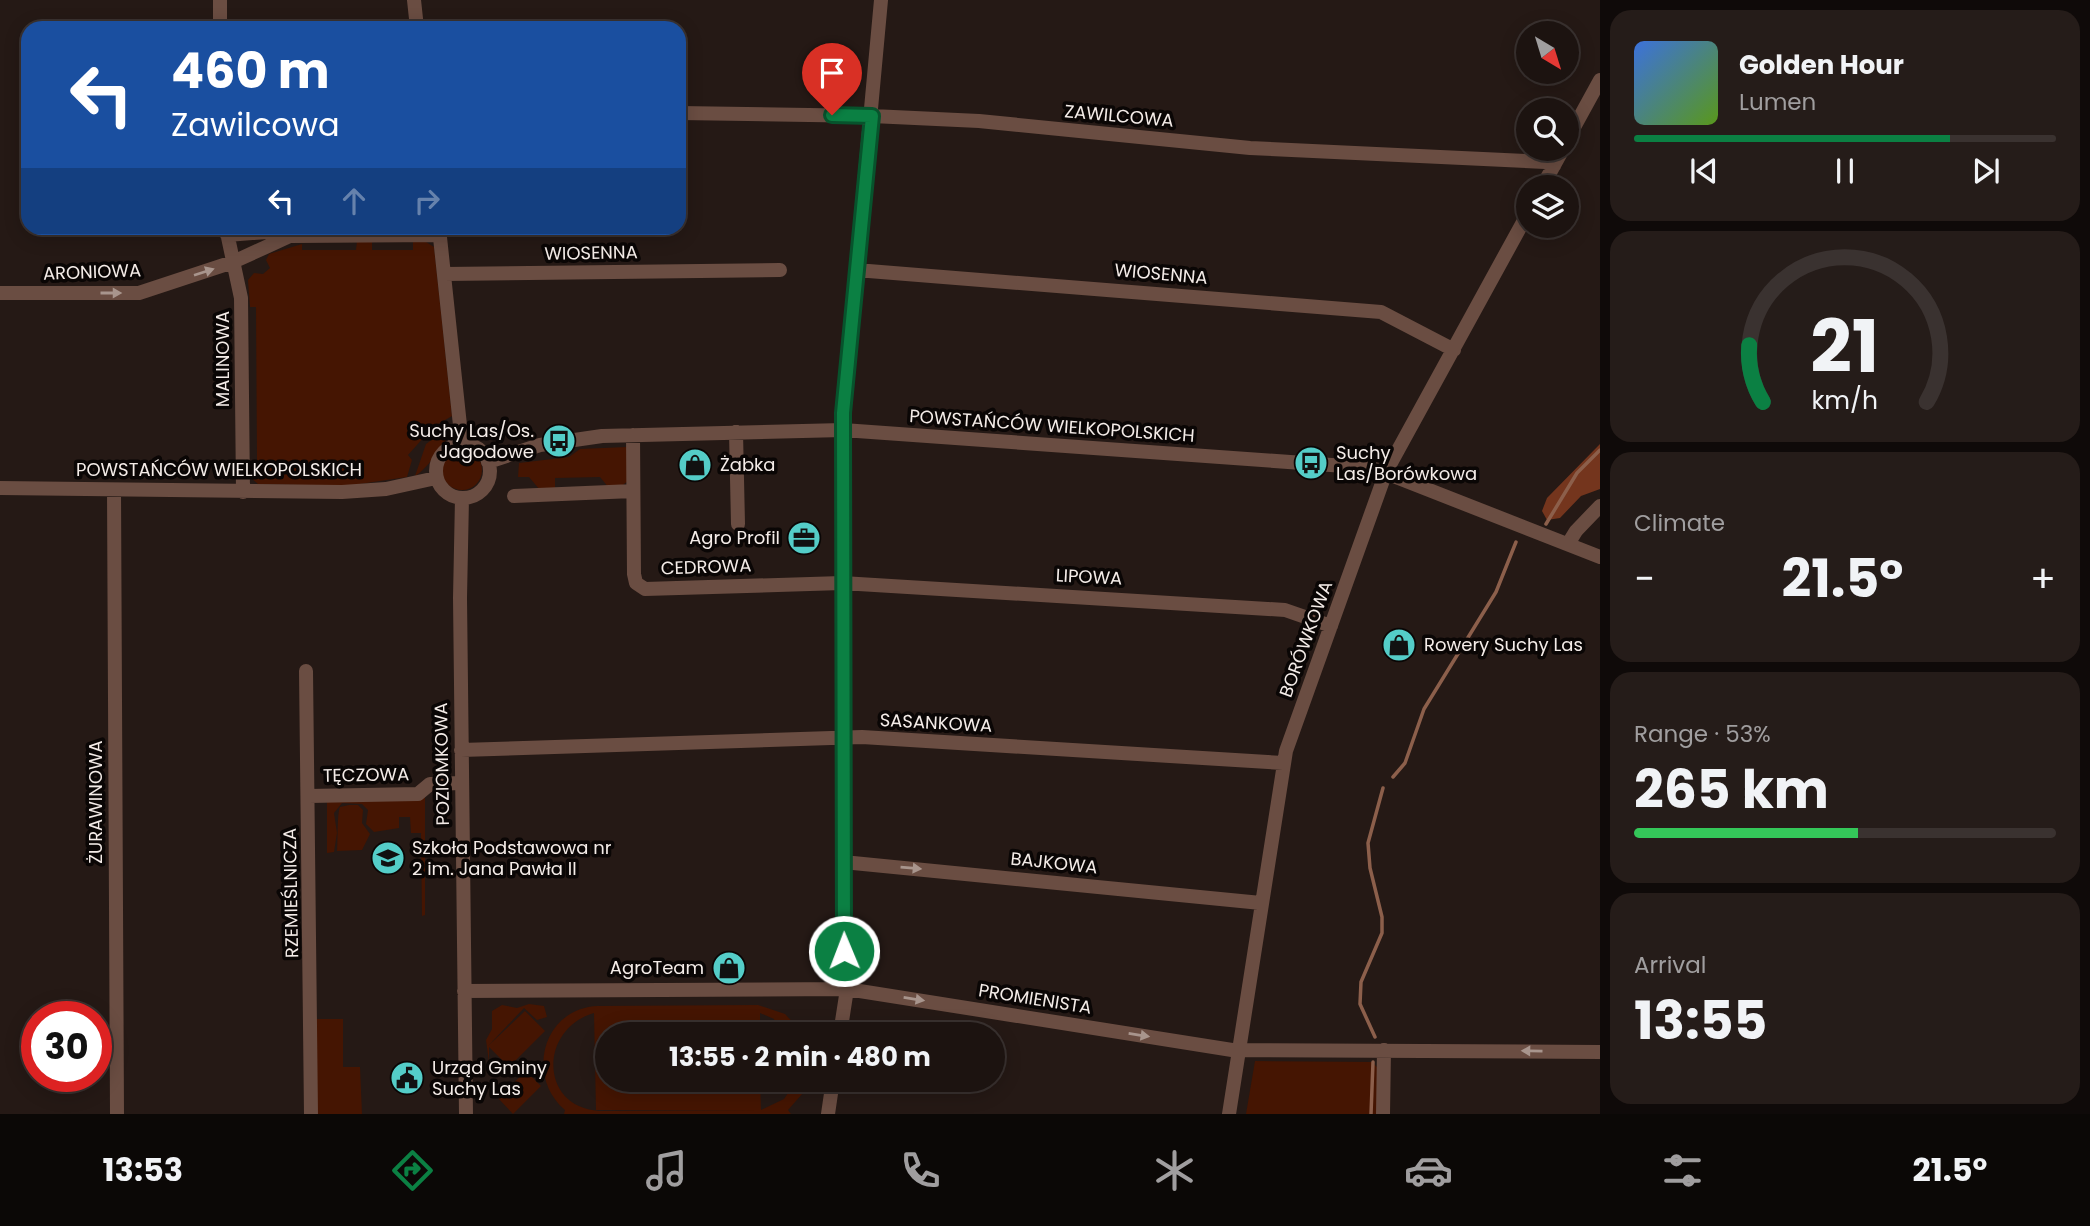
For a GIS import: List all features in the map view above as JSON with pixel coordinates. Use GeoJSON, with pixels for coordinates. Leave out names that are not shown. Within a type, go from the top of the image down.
{"type":"FeatureCollection","features":[{"type":"Feature","properties":{"kind":"street"},"geometry":{"type":"LineString","coordinates":[[220,0],[220,21]]}},
{"type":"Feature","properties":{"kind":"street"},"geometry":{"type":"LineString","coordinates":[[414,0],[416,21]]}},
{"type":"Feature","properties":{"kind":"street"},"geometry":{"type":"LineString","coordinates":[[842,1022],[847,989],[843,862],[843,430],[881,0]]}},
{"type":"Feature","properties":{"kind":"street"},"geometry":{"type":"LineString","coordinates":[[1579,118],[1600,80]]}},
{"type":"Feature","properties":{"kind":"street","name":"ZAWILCOWA"},"geometry":{"type":"LineString","coordinates":[[686,113],[872,116],[979,121],[1250,148],[1460,156],[1545,162],[1553,166]]}},
{"type":"Feature","properties":{"kind":"street"},"geometry":{"type":"LineString","coordinates":[[1548,175],[1556,161]]}},
{"type":"Feature","properties":{"kind":"street","name":"MALINOWA"},"geometry":{"type":"LineString","coordinates":[[227,235],[242,304],[243,492]]}},
{"type":"Feature","properties":{"kind":"street","name":"ARONIOWA"},"geometry":{"type":"LineString","coordinates":[[0,293],[139,293],[233,262],[263,246],[301,235]]}},
{"type":"Feature","properties":{"kind":"street"},"geometry":{"type":"LineString","coordinates":[[439,235],[462,444]]}},
{"type":"Feature","properties":{"kind":"street","name":"BORÓWKOWA"},"geometry":{"type":"LineString","coordinates":[[1228,1114],[1283,763],[1386,472],[1516,236]]}},
{"type":"Feature","properties":{"kind":"street","name":"WIOSENNA"},"geometry":{"type":"LineString","coordinates":[[444,274],[780,270]]}},
{"type":"Feature","properties":{"kind":"street","name":"WIOSENNA"},"geometry":{"type":"LineString","coordinates":[[856,270],[1381,312],[1454,350]]}},
{"type":"Feature","properties":{"kind":"street","name":"POWSTAŃCÓW WIELKOPOLSKICH"},"geometry":{"type":"LineString","coordinates":[[488,462],[558,441],[633,435],[843,430],[1373,468],[1600,557]]}},
{"type":"Feature","properties":{"kind":"street"},"geometry":{"type":"LineString","coordinates":[[736,432],[738,524]]}},
{"type":"Feature","properties":{"kind":"street","name":"CEDROWA"},"geometry":{"type":"LineString","coordinates":[[633,435],[636,583],[645,589],[842,583]]}},
{"type":"Feature","properties":{"kind":"street"},"geometry":{"type":"LineString","coordinates":[[462,444],[481,451],[488,462],[490,471],[485,487],[471,497],[462,498],[443,490],[436,478],[441,454],[462,444]]}},
{"type":"Feature","properties":{"kind":"street","name":"POWSTAŃCÓW WIELKOPOLSKICH"},"geometry":{"type":"LineString","coordinates":[[0,488],[364,491],[436,478]]}},
{"type":"Feature","properties":{"kind":"street","name":"ŻURAWINOWA"},"geometry":{"type":"LineString","coordinates":[[114,490],[117,1114]]}},
{"type":"Feature","properties":{"kind":"street"},"geometry":{"type":"LineString","coordinates":[[514,496],[633,491]]}},
{"type":"Feature","properties":{"kind":"street","name":"POZIOMKOWA"},"geometry":{"type":"LineString","coordinates":[[462,498],[461,783],[466,1114]]}},
{"type":"Feature","properties":{"kind":"street"},"geometry":{"type":"LineString","coordinates":[[1568,544],[1576,531],[1600,506]]}},
{"type":"Feature","properties":{"kind":"street","name":"LIPOWA"},"geometry":{"type":"LineString","coordinates":[[842,583],[1284,610],[1331,626]]}},
{"type":"Feature","properties":{"kind":"street","name":"RZEMIEŚLNICZA"},"geometry":{"type":"LineString","coordinates":[[306,671],[311,1114]]}},
{"type":"Feature","properties":{"kind":"street","name":"SASANKOWA"},"geometry":{"type":"LineString","coordinates":[[461,750],[844,737],[1283,763]]}},
{"type":"Feature","properties":{"kind":"street","name":"TĘCZOWA"},"geometry":{"type":"LineString","coordinates":[[309,796],[418,794],[430,784],[461,783]]}},
{"type":"Feature","properties":{"kind":"street","name":"BAJKOWA"},"geometry":{"type":"LineString","coordinates":[[843,862],[1261,903]]}},
{"type":"Feature","properties":{"kind":"street","name":"PROMIENISTA"},"geometry":{"type":"LineString","coordinates":[[464,991],[847,989],[1239,1050],[1600,1052]]}},
{"type":"Feature","properties":{"kind":"street"},"geometry":{"type":"LineString","coordinates":[[1383,1114],[1384,1050]]}},
{"type":"Feature","properties":{"kind":"street"},"geometry":{"type":"LineString","coordinates":[[828,1114],[832,1092]]}},
{"type":"Feature","properties":{"kind":"shaded area"},"geometry":{"type":"Polygon","coordinates":[[[357,241],[372,241],[372,250],[413,250],[413,241],[426,242],[434,247],[452,416],[433,427],[408,455],[412,460],[407,477],[346,486],[258,484],[251,478],[248,462],[257,461],[256,307],[250,307],[248,280],[254,273],[263,274],[270,268],[266,260],[269,254],[302,244],[302,250],[356,250],[357,241]]]}},
{"type":"Feature","properties":{"kind":"shaded area"},"geometry":{"type":"Polygon","coordinates":[[[453,424],[438,452],[415,476],[426,444],[453,424]]]}},
{"type":"Feature","properties":{"kind":"shaded area"},"geometry":{"type":"Polygon","coordinates":[[[1600,444],[1600,489],[1581,496],[1560,518],[1547,520],[1542,511],[1547,498],[1600,444]]]}},
{"type":"Feature","properties":{"kind":"shaded area"},"geometry":{"type":"Polygon","coordinates":[[[627,447],[628,481],[619,488],[609,488],[600,477],[555,478],[555,490],[540,490],[529,477],[518,477],[519,463],[569,457],[580,449],[627,447]]]}},
{"type":"Feature","properties":{"kind":"shaded area"},"geometry":{"type":"Polygon","coordinates":[[[462,450],[476,456],[482,470],[476,484],[462,490],[448,484],[442,470],[448,456],[462,450]]]}},
{"type":"Feature","properties":{"kind":"shaded area"},"geometry":{"type":"Polygon","coordinates":[[[425,795],[425,915],[422,916],[421,833],[411,833],[410,817],[399,817],[399,828],[374,832],[366,824],[368,810],[362,804],[342,803],[334,813],[337,833],[334,852],[327,853],[327,800],[425,795]]]}},
{"type":"Feature","properties":{"kind":"shaded area"},"geometry":{"type":"Polygon","coordinates":[[[358,805],[363,810],[362,823],[370,834],[362,850],[337,851],[339,810],[340,807],[358,805]]]}},
{"type":"Feature","properties":{"kind":"shaded area"},"geometry":{"type":"Polygon","coordinates":[[[529,1004],[544,1006],[547,1017],[537,1020],[524,1008],[488,1046],[525,1011],[545,1031],[509,1067],[489,1047],[489,1062],[486,1040],[492,1029],[492,1011],[502,1005],[517,1008],[529,1004]]]}},
{"type":"Feature","properties":{"kind":"shaded area"},"geometry":{"type":"Polygon","coordinates":[[[758,1005],[785,1014],[793,1022],[774,1022],[774,1019],[760,1013],[760,1022],[595,1022],[595,1062],[594,1013],[576,1022],[563,1034],[553,1066],[557,1082],[565,1096],[579,1106],[599,1111],[760,1110],[596,1110],[596,1092],[760,1092],[761,1110],[784,1099],[789,1092],[803,1092],[788,1110],[791,1114],[564,1114],[565,1110],[553,1096],[546,1080],[543,1063],[546,1046],[553,1031],[564,1018],[579,1010],[598,1006],[758,1005]]]}},
{"type":"Feature","properties":{"kind":"shaded area"},"geometry":{"type":"Polygon","coordinates":[[[315,1019],[343,1019],[343,1067],[360,1067],[362,1114],[315,1114],[315,1019]]]}},
{"type":"Feature","properties":{"kind":"shaded area"},"geometry":{"type":"Polygon","coordinates":[[[1255,1061],[1372,1062],[1378,1068],[1377,1114],[1246,1114],[1255,1061]]]}},
{"type":"Feature","properties":{"kind":"shaded area"},"geometry":{"type":"Polygon","coordinates":[[[526,1071],[541,1086],[513,1114],[498,1098],[526,1071]]]}},
{"type":"Feature","properties":{"kind":"waterway"},"geometry":{"type":"LineString","coordinates":[[1546,524],[1577,473],[1600,450]]}},
{"type":"Feature","properties":{"kind":"waterway"},"geometry":{"type":"LineString","coordinates":[[1393,777],[1405,763],[1424,709],[1496,592],[1516,542]]}},
{"type":"Feature","properties":{"kind":"waterway"},"geometry":{"type":"LineString","coordinates":[[1375,1037],[1360,1004],[1361,982],[1382,933],[1382,917],[1370,868],[1368,843],[1383,788]]}},
{"type":"Feature","properties":{"kind":"waterway"},"geometry":{"type":"LineString","coordinates":[[1371,1114],[1373,1062]]}},
{"type":"Feature","properties":{"kind":"place","name":"Suchy Las/Os. Jagodowe"},"geometry":{"type":"Point","coordinates":[559,441]}},
{"type":"Feature","properties":{"kind":"place","name":"Suchy Las/Borówkowa"},"geometry":{"type":"Point","coordinates":[1311,463]}},
{"type":"Feature","properties":{"kind":"place","name":"Żabka"},"geometry":{"type":"Point","coordinates":[695,465]}},
{"type":"Feature","properties":{"kind":"place","name":"Agro Profil"},"geometry":{"type":"Point","coordinates":[804,538]}},
{"type":"Feature","properties":{"kind":"place","name":"Rowery Suchy Las"},"geometry":{"type":"Point","coordinates":[1399,645]}},
{"type":"Feature","properties":{"kind":"place","name":"Szkoła Podstawowa nr 2 im. Jana Pawła II"},"geometry":{"type":"Point","coordinates":[388,858]}},
{"type":"Feature","properties":{"kind":"place","name":"AgroTeam"},"geometry":{"type":"Point","coordinates":[729,968]}},
{"type":"Feature","properties":{"kind":"place","name":"Urząd Gminy Suchy Las"},"geometry":{"type":"Point","coordinates":[407,1078]}},
{"type":"Feature","properties":{"kind":"route"},"geometry":{"type":"LineString","coordinates":[[832,115],[872,116],[843,413],[844,951]]}}]}
